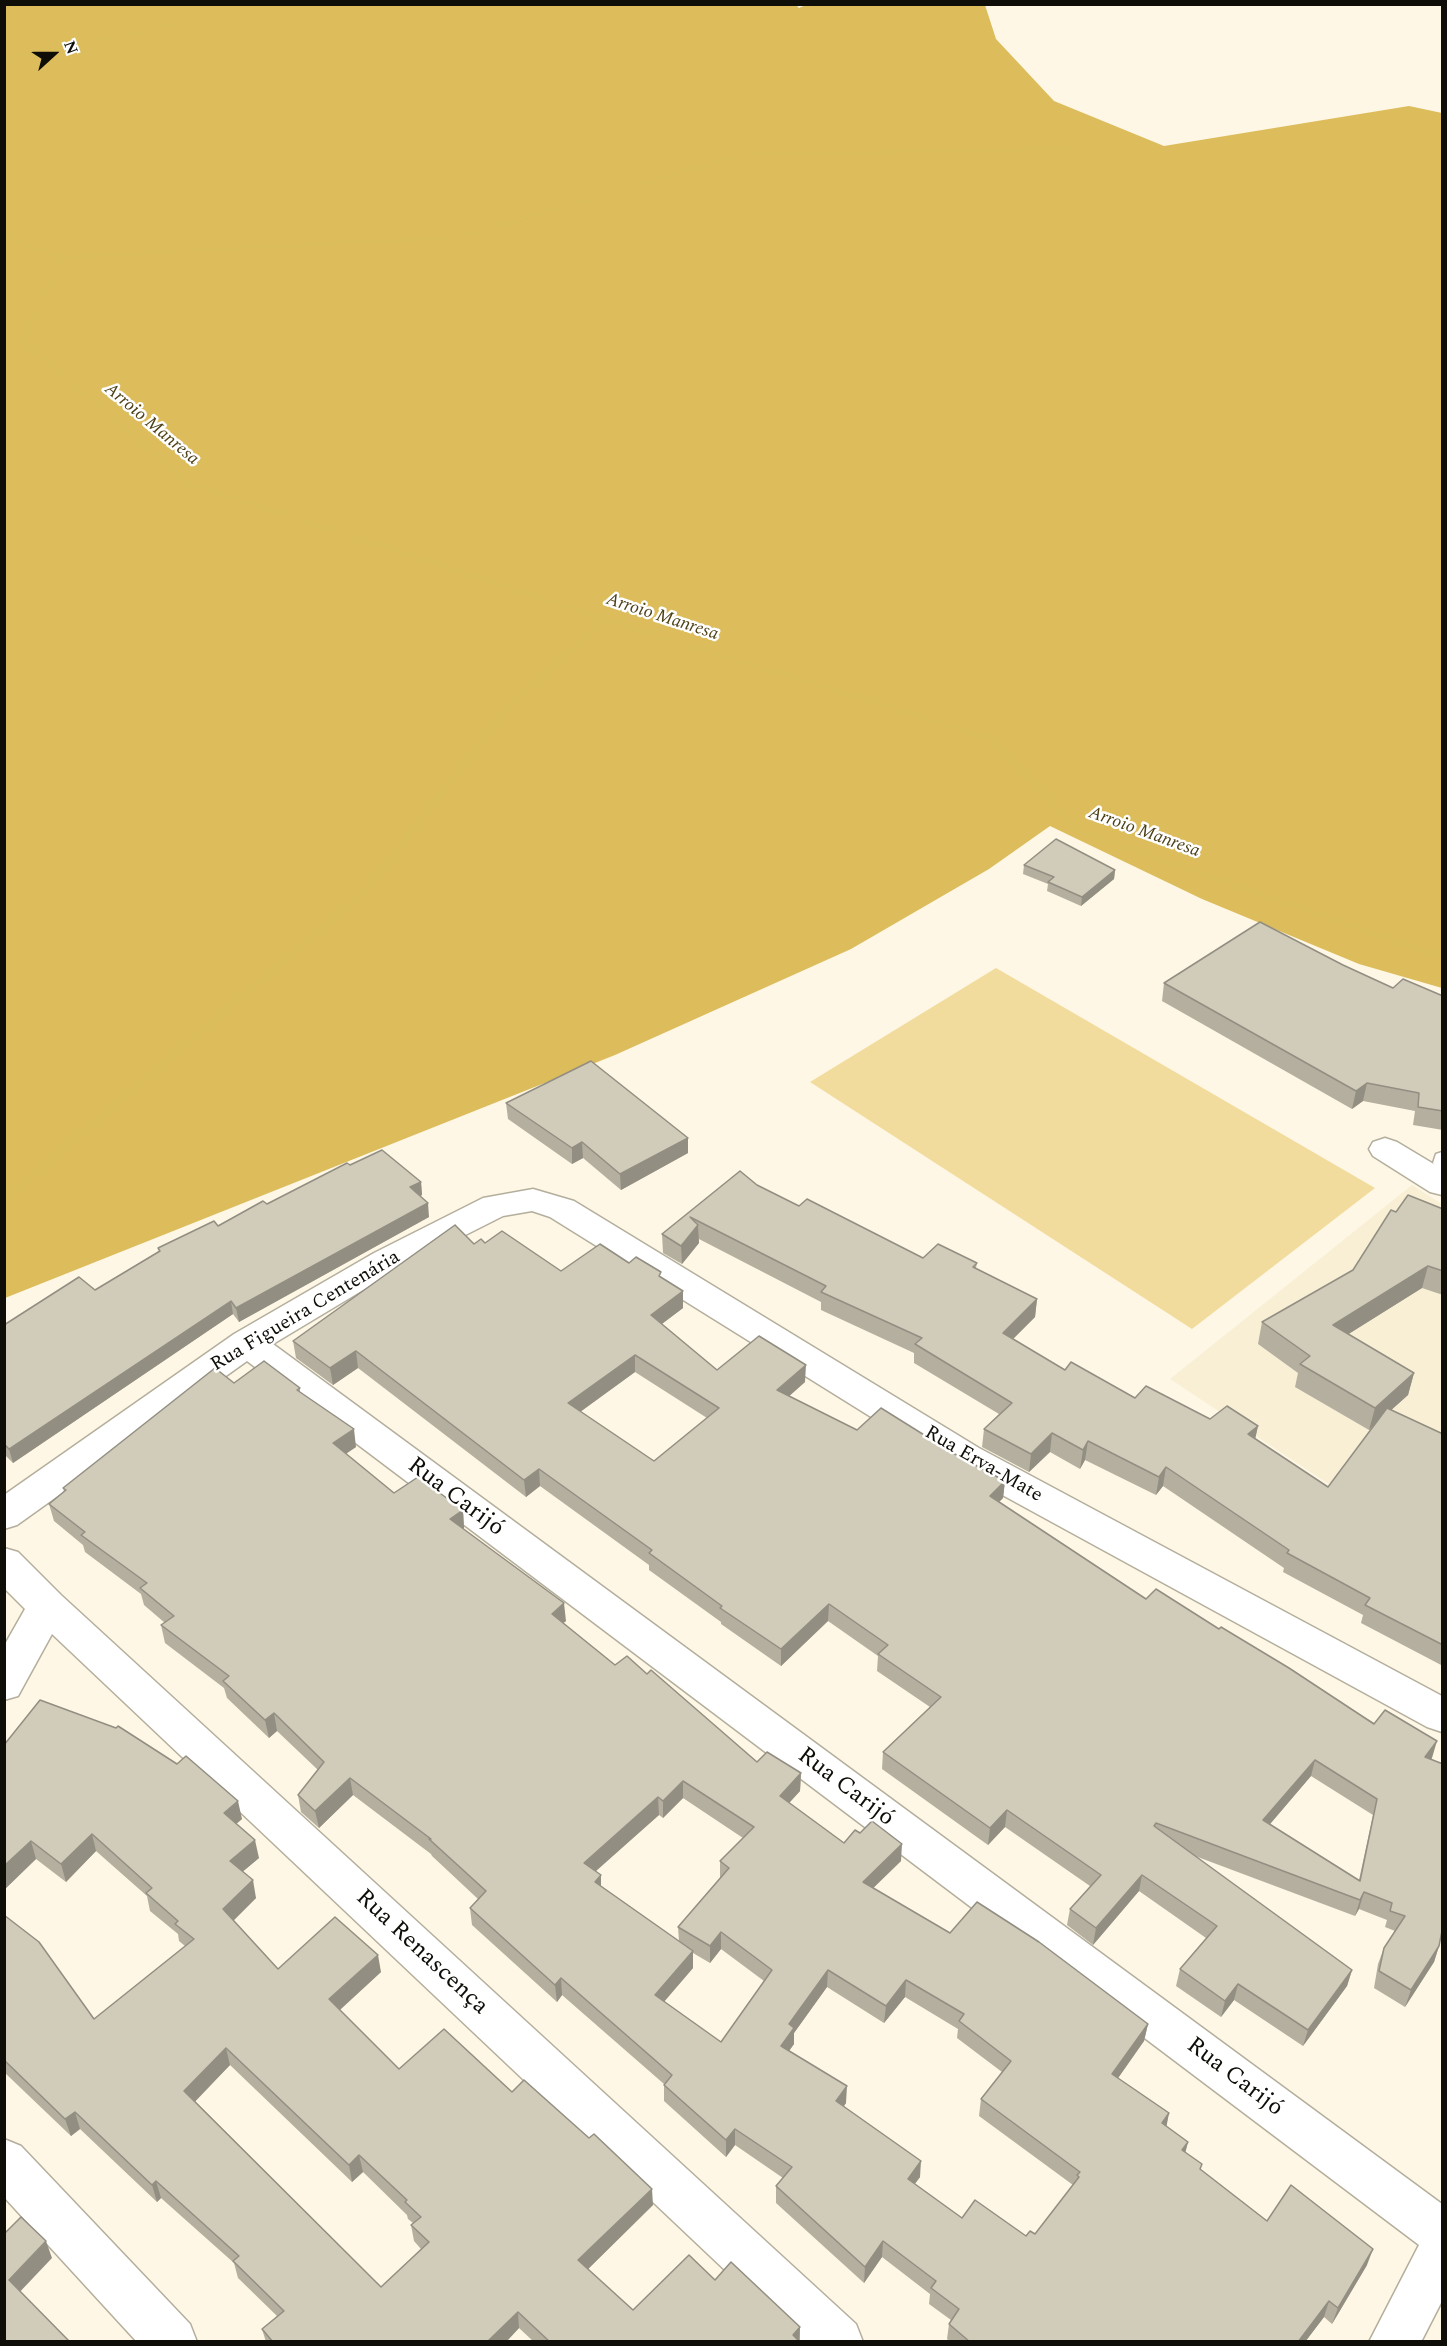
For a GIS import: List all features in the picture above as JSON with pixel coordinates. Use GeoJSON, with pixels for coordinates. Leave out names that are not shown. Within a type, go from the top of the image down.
{"type":"FeatureCollection","features":[{"type":"Feature","properties":{"kind":"street"},"geometry":{"type":"LineString","coordinates":[[1385,1149],[1443,1184]]}},
{"type":"Feature","properties":{"kind":"street","name":"Rua Figueira Centenária"},"geometry":{"type":"LineString","coordinates":[[4,1515],[247,1343],[386,1261],[495,1206],[533,1200]]}},
{"type":"Feature","properties":{"kind":"street","name":"Rua Erva-Mate"},"geometry":{"type":"LineString","coordinates":[[533,1200],[562,1209],[966,1458],[1443,1715]]}},
{"type":"Feature","properties":{"kind":"street","name":"Rua Carijó"},"geometry":{"type":"LineString","coordinates":[[247,1343],[1443,2233]]}},
{"type":"Feature","properties":{"kind":"street","name":"Rua Renascença"},"geometry":{"type":"LineString","coordinates":[[4,1563],[47,1606],[838,2342]]}},
{"type":"Feature","properties":{"kind":"street"},"geometry":{"type":"LineString","coordinates":[[4,1684],[47,1606]]}},
{"type":"Feature","properties":{"kind":"street"},"geometry":{"type":"LineString","coordinates":[[4,2162],[172,2342]]}},
{"type":"Feature","properties":{"kind":"street"},"geometry":{"type":"LineString","coordinates":[[1394,2342],[1443,2252]]}},
{"type":"Feature","properties":{"kind":"lane"},"geometry":{"type":"LineString","coordinates":[[1443,1158],[1443,1163]]}},
{"type":"Feature","properties":{"kind":"shaded area"},"geometry":{"type":"Polygon","coordinates":[[[795,4],[799,8],[808,4],[985,5],[996,39],[1054,101],[1164,146],[1409,106],[1442,113],[1442,988],[1359,964],[1202,899],[1050,826],[989,869],[851,949],[615,1055],[5,1298],[5,5],[795,4]]]}},
{"type":"Feature","properties":{"kind":"shaded area"},"geometry":{"type":"Polygon","coordinates":[[[996,968],[1375,1188],[1192,1329],[810,1082],[996,968]]]}},
{"type":"Feature","properties":{"kind":"shaded area"},"geometry":{"type":"Polygon","coordinates":[[[1412,1185],[1442,1204],[1442,1544],[1327,1483],[1170,1379],[1412,1185]]]}},
{"type":"Feature","properties":{"kind":"building"},"geometry":{"type":"Polygon","coordinates":[[[1056,839],[1115,870],[1082,897],[1048,882],[1054,877],[1024,865],[1056,839]]]}},
{"type":"Feature","properties":{"kind":"building"},"geometry":{"type":"Polygon","coordinates":[[[1260,922],[1393,988],[1403,979],[1443,996],[1443,1111],[1418,1107],[1419,1093],[1367,1083],[1356,1091],[1164,983],[1260,922]]]}},
{"type":"Feature","properties":{"kind":"building"},"geometry":{"type":"Polygon","coordinates":[[[591,1061],[688,1138],[620,1174],[582,1142],[572,1148],[506,1103],[591,1061]]]}},
{"type":"Feature","properties":{"kind":"building"},"geometry":{"type":"Polygon","coordinates":[[[382,1150],[421,1182],[410,1187],[428,1203],[236,1308],[231,1301],[9,1449],[4,1444],[4,1325],[79,1277],[95,1290],[160,1251],[158,1248],[214,1221],[218,1226],[263,1201],[267,1204],[347,1163],[350,1165],[382,1150]]]}},
{"type":"Feature","properties":{"kind":"building"},"geometry":{"type":"Polygon","coordinates":[[[740,1171],[757,1185],[799,1206],[807,1199],[923,1258],[938,1244],[977,1263],[973,1267],[1037,1299],[1003,1333],[1065,1370],[1071,1362],[1135,1398],[1146,1386],[1210,1419],[1227,1406],[1258,1426],[1248,1434],[1328,1487],[1387,1408],[1443,1434],[1443,1645],[1365,1605],[1370,1598],[1287,1553],[1289,1550],[1166,1467],[1159,1477],[1088,1441],[1083,1450],[1052,1433],[1031,1454],[984,1429],[1012,1403],[915,1344],[922,1338],[821,1292],[826,1286],[690,1217],[698,1225],[681,1246],[662,1234],[740,1171]]]}},
{"type":"Feature","properties":{"kind":"building"},"geometry":{"type":"Polygon","coordinates":[[[1408,1195],[1443,1209],[1443,1271],[1428,1266],[1333,1325],[1414,1373],[1375,1408],[1300,1364],[1310,1356],[1262,1322],[1353,1270],[1391,1210],[1396,1212],[1408,1195]]]}},
{"type":"Feature","properties":{"kind":"building"},"geometry":{"type":"Polygon","coordinates":[[[455,1225],[474,1244],[481,1239],[485,1243],[502,1231],[561,1271],[600,1244],[629,1263],[636,1257],[661,1272],[659,1276],[683,1291],[651,1315],[717,1370],[759,1336],[806,1365],[777,1390],[857,1430],[881,1408],[953,1453],[1005,1481],[990,1496],[1146,1599],[1156,1589],[1219,1629],[1221,1627],[1289,1668],[1374,1724],[1385,1710],[1437,1741],[1425,1757],[1443,1764],[1443,1926],[1439,1946],[1411,1990],[1379,1971],[1384,1948],[1405,1916],[1390,1911],[1392,1903],[1364,1892],[1360,1900],[1156,1823],[1154,1826],[1352,1970],[1308,2030],[1238,1984],[1225,2001],[1180,1969],[1217,1926],[1142,1875],[1096,1928],[1070,1909],[1101,1875],[1007,1810],[990,1828],[883,1752],[941,1697],[878,1654],[888,1645],[829,1604],[781,1649],[720,1608],[722,1606],[649,1553],[652,1550],[539,1469],[524,1480],[356,1351],[330,1368],[293,1341],[455,1225]],[[635,1355],[568,1403],[654,1461],[719,1408],[635,1355]],[[1315,1760],[1263,1820],[1360,1881],[1377,1799],[1315,1760]]]}},
{"type":"Feature","properties":{"kind":"building"},"geometry":{"type":"Polygon","coordinates":[[[264,1361],[300,1388],[297,1390],[354,1429],[333,1443],[394,1493],[418,1477],[463,1510],[450,1519],[564,1603],[552,1614],[615,1665],[627,1656],[647,1674],[651,1670],[757,1762],[767,1752],[801,1773],[780,1796],[844,1843],[855,1830],[860,1833],[872,1821],[902,1844],[863,1882],[950,1933],[977,1902],[1039,1942],[1148,2024],[1112,2074],[1169,2113],[1162,2123],[1188,2142],[1182,2150],[1202,2164],[1200,2169],[1267,2221],[1291,2185],[1373,2249],[1338,2308],[1329,2301],[1298,2342],[970,2342],[949,2324],[959,2309],[931,2288],[936,2281],[883,2241],[865,2267],[776,2186],[792,2167],[735,2129],[726,2140],[664,2085],[672,2075],[561,1978],[555,1985],[470,1908],[486,1891],[429,1839],[431,1839],[350,1778],[315,1811],[298,1795],[324,1762],[274,1713],[265,1720],[223,1681],[229,1676],[161,1625],[174,1616],[140,1588],[147,1583],[81,1535],[85,1532],[49,1504],[66,1490],[63,1488],[215,1368],[234,1383],[264,1361]],[[683,1781],[663,1801],[658,1797],[584,1863],[601,1875],[595,1882],[693,1951],[655,1995],[721,2042],[772,1970],[721,1932],[710,1946],[678,1927],[729,1868],[720,1861],[754,1827],[683,1781]],[[828,1970],[789,2024],[794,2028],[781,2046],[847,2086],[836,2101],[921,2161],[908,2179],[962,2218],[975,2200],[1026,2236],[1030,2231],[1035,2234],[1079,2177],[1077,2175],[1080,2172],[981,2099],[1011,2061],[959,2021],[964,2014],[906,1980],[886,2006],[828,1970]]]}},
{"type":"Feature","properties":{"kind":"building"},"geometry":{"type":"Polygon","coordinates":[[[40,1700],[116,1728],[118,1726],[177,1764],[186,1756],[238,1801],[224,1813],[255,1840],[230,1861],[253,1880],[223,1909],[278,1969],[335,1917],[378,1955],[329,1999],[399,2069],[444,2029],[512,2092],[524,2080],[589,2138],[594,2134],[652,2189],[578,2260],[633,2310],[689,2255],[715,2280],[731,2262],[800,2327],[793,2335],[800,2342],[550,2342],[518,2312],[487,2342],[273,2342],[262,2329],[284,2311],[233,2261],[239,2256],[156,2181],[152,2185],[75,2112],[65,2119],[4,2060],[4,1915],[39,1942],[94,2019],[194,1939],[175,1924],[178,1921],[146,1893],[152,1888],[92,1834],[61,1864],[31,1841],[4,1866],[4,1745],[40,1700]],[[226,2048],[184,2091],[381,2287],[429,2242],[411,2225],[421,2217],[405,2202],[407,2200],[359,2155],[349,2165],[226,2048]]]}},
{"type":"Feature","properties":{"kind":"building"},"geometry":{"type":"Polygon","coordinates":[[[21,2217],[46,2241],[9,2280],[70,2342],[4,2342],[4,2234],[21,2217]]]}},
{"type":"Feature","properties":{"kind":"waterway"},"geometry":{"type":"LineString","coordinates":[[4,60],[173,25]]}},
{"type":"Feature","properties":{"kind":"waterway"},"geometry":{"type":"LineString","coordinates":[[62,257],[459,237],[740,155],[1077,148]]}},
{"type":"Feature","properties":{"kind":"waterway","name":"Arroio Manresa"},"geometry":{"type":"LineString","coordinates":[[4,237],[62,257]]}},
{"type":"Feature","properties":{"kind":"waterway","name":"Arroio Manresa"},"geometry":{"type":"LineString","coordinates":[[62,257],[23,340],[187,482],[657,636],[991,738],[1079,831],[1442,957]]}},
{"type":"Feature","properties":{"kind":"waterway"},"geometry":{"type":"LineString","coordinates":[[4,1200],[366,891],[509,706],[605,619]]}}]}
